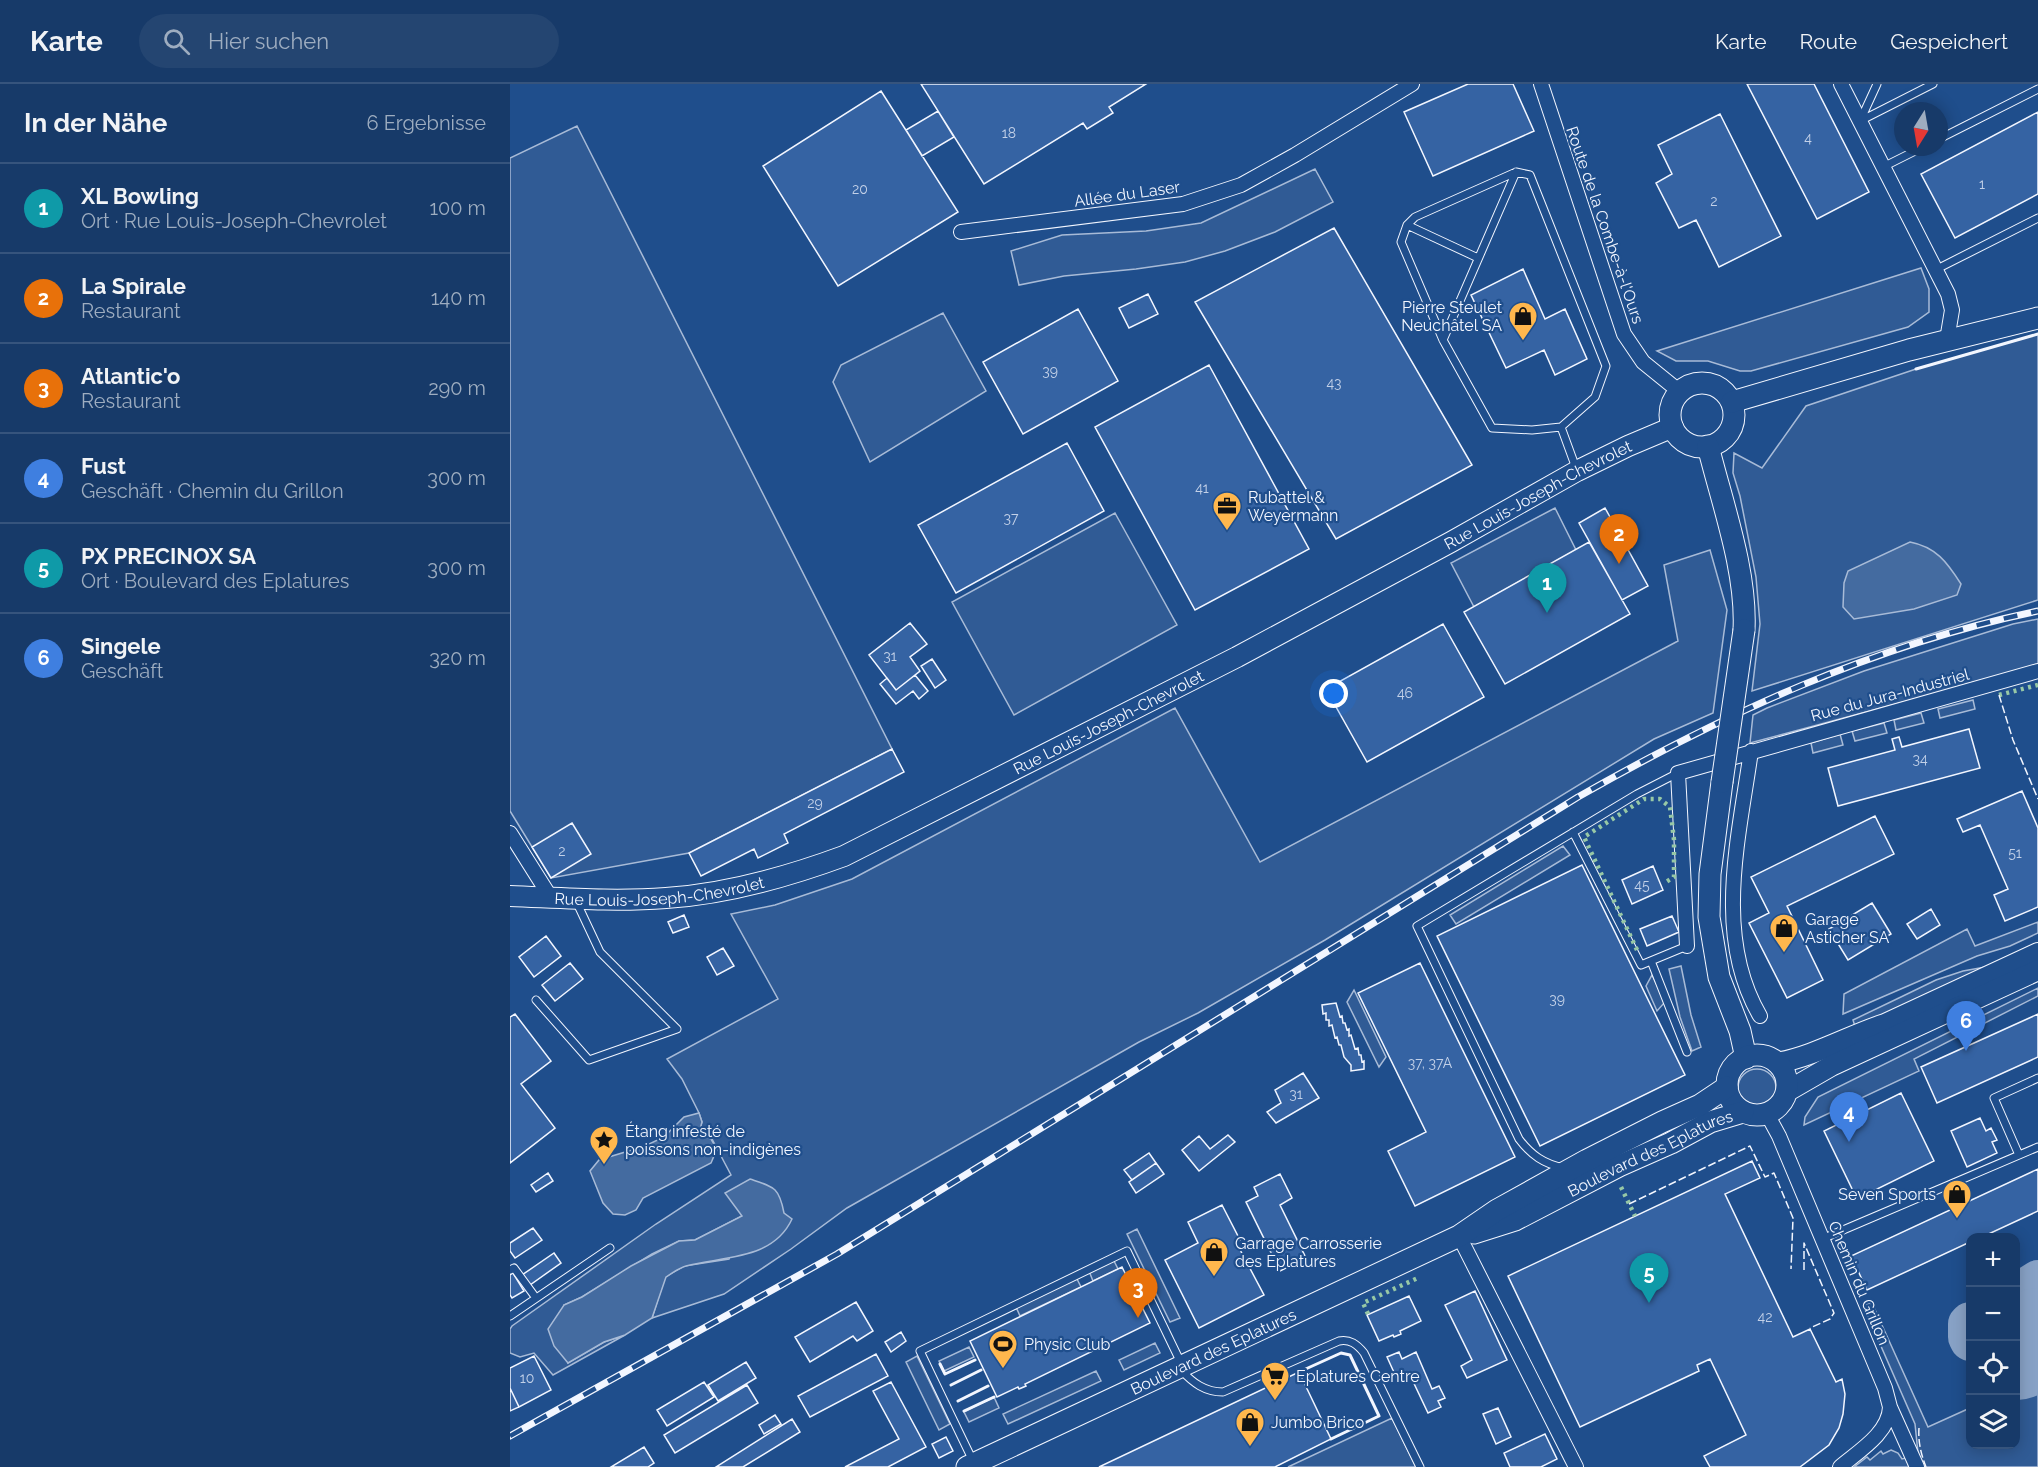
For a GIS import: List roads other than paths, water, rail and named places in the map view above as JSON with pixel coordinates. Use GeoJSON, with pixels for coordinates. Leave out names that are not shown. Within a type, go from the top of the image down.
{"type":"FeatureCollection","features":[{"type":"Feature","properties":{"kind":"main road"},"geometry":{"type":"LineString","coordinates":[[1732,402],[1947,340],[2038,318]]}},
{"type":"Feature","properties":{"kind":"main road"},"geometry":{"type":"LineString","coordinates":[[1704,383],[1721,389],[1732,402],[1734,421],[1730,430],[1717,443],[1708,446],[1694,446],[1687,443],[1673,427],[1670,412],[1675,398],[1687,387],[1704,383]]}},
{"type":"Feature","properties":{"kind":"main road","name":"Rue Louis-Joseph-Chevrolet"},"geometry":{"type":"LineString","coordinates":[[510,896],[575,899],[658,898],[706,893],[777,879],[844,856],[1247,652],[1441,548],[1577,471],[1673,427]]}},
{"type":"Feature","properties":{"kind":"main road"},"geometry":{"type":"LineString","coordinates":[[1708,446],[1738,565],[1744,608],[1744,630],[1710,874],[1709,917],[1716,968],[1722,990],[1740,1030],[1746,1058]]}},
{"type":"Feature","properties":{"kind":"main road"},"geometry":{"type":"LineString","coordinates":[[1777,1063],[1809,1055],[1885,1024],[2038,953]]}},
{"type":"Feature","properties":{"kind":"main road"},"geometry":{"type":"LineString","coordinates":[[1786,1092],[1831,1066],[2038,970]]}},
{"type":"Feature","properties":{"kind":"main road"},"geometry":{"type":"LineString","coordinates":[[1759,1055],[1777,1063],[1785,1073],[1786,1092],[1782,1103],[1767,1114],[1755,1115],[1743,1112],[1730,1099],[1727,1087],[1732,1069],[1746,1058],[1759,1055]]}},
{"type":"Feature","properties":{"kind":"main road","name":"Boulevard des Eplatures"},"geometry":{"type":"LineString","coordinates":[[971,1465],[1459,1236],[1497,1210],[1662,1122],[1700,1105],[1727,1087]]}},
{"type":"Feature","properties":{"kind":"main road","name":"Boulevard des Eplatures"},"geometry":{"type":"LineString","coordinates":[[1459,1236],[1515,1220],[1618,1166],[1671,1143],[1710,1122],[1743,1112]]}},
{"type":"Feature","properties":{"kind":"street","name":"Allée du Laser"},"geometry":{"type":"LineString","coordinates":[[961,232],[1183,204],[1240,185],[1295,155],[1412,84]]}},
{"type":"Feature","properties":{"kind":"street","name":"Route de la Combe-à-l'Ours"},"geometry":{"type":"LineString","coordinates":[[1541,84],[1624,334],[1643,362],[1680,392]]}},
{"type":"Feature","properties":{"kind":"street"},"geometry":{"type":"LineString","coordinates":[[1842,84],[1952,304],[1947,340]]}},
{"type":"Feature","properties":{"kind":"street","name":"Rue du Jura-Industriel"},"geometry":{"type":"LineString","coordinates":[[1677,773],[2038,671]]}},
{"type":"Feature","properties":{"kind":"street"},"geometry":{"type":"LineString","coordinates":[[1751,751],[1735,862],[1733,897],[1736,948],[1742,975],[1749,997],[1760,1016]]}},
{"type":"Feature","properties":{"kind":"street"},"geometry":{"type":"LineString","coordinates":[[1677,773],[1688,946]]}},
{"type":"Feature","properties":{"kind":"street"},"geometry":{"type":"LineString","coordinates":[[510,833],[551,898]]}},
{"type":"Feature","properties":{"kind":"street","name":"Chemin du Grillon"},"geometry":{"type":"LineString","coordinates":[[1767,1114],[1890,1398],[1890,1407],[1917,1467]]}},
{"type":"Feature","properties":{"kind":"street"},"geometry":{"type":"LineString","coordinates":[[1459,1236],[1576,1467]]}},
{"type":"Feature","properties":{"kind":"street"},"geometry":{"type":"LineString","coordinates":[[1840,1467],[1878,1435],[1887,1421],[1890,1407]]}},
{"type":"Feature","properties":{"kind":"lane"},"geometry":{"type":"LineString","coordinates":[[1860,121],[1877,84]]}},
{"type":"Feature","properties":{"kind":"lane"},"geometry":{"type":"LineString","coordinates":[[1860,121],[1933,84]]}},
{"type":"Feature","properties":{"kind":"lane"},"geometry":{"type":"LineString","coordinates":[[1948,134],[2038,89]]}},
{"type":"Feature","properties":{"kind":"lane"},"geometry":{"type":"LineString","coordinates":[[1883,167],[1905,156]]}},
{"type":"Feature","properties":{"kind":"lane"},"geometry":{"type":"LineString","coordinates":[[1443,340],[1515,172]]}},
{"type":"Feature","properties":{"kind":"lane"},"geometry":{"type":"LineString","coordinates":[[1515,172],[1530,176],[1606,366],[1595,397],[1561,427],[1532,430],[1492,428],[1443,340],[1401,242],[1407,225],[1415,217],[1515,172]]}},
{"type":"Feature","properties":{"kind":"lane"},"geometry":{"type":"LineString","coordinates":[[1937,270],[2038,218]]}},
{"type":"Feature","properties":{"kind":"lane"},"geometry":{"type":"LineString","coordinates":[[1407,225],[1478,258]]}},
{"type":"Feature","properties":{"kind":"lane"},"geometry":{"type":"LineString","coordinates":[[1561,427],[1577,471]]}},
{"type":"Feature","properties":{"kind":"lane"},"geometry":{"type":"LineString","coordinates":[[1572,1170],[1545,1162],[1530,1154],[1519,1139],[1417,926],[1637,794],[1677,773]]}},
{"type":"Feature","properties":{"kind":"lane"},"geometry":{"type":"LineString","coordinates":[[1573,832],[1641,965],[1688,946]]}},
{"type":"Feature","properties":{"kind":"lane"},"geometry":{"type":"LineString","coordinates":[[536,1000],[589,1060],[676,1029],[600,952],[575,899]]}},
{"type":"Feature","properties":{"kind":"lane"},"geometry":{"type":"LineString","coordinates":[[1651,961],[1688,1052]]}},
{"type":"Feature","properties":{"kind":"lane"},"geometry":{"type":"LineString","coordinates":[[2019,1155],[1994,1098],[2038,1078]]}},
{"type":"Feature","properties":{"kind":"lane"},"geometry":{"type":"LineString","coordinates":[[1822,1239],[2038,1147]]}},
{"type":"Feature","properties":{"kind":"lane"},"geometry":{"type":"LineString","coordinates":[[510,1316],[610,1248]]}},
{"type":"Feature","properties":{"kind":"lane"},"geometry":{"type":"LineString","coordinates":[[971,1465],[920,1351],[1127,1251],[1181,1367],[1198,1385],[1215,1392],[1224,1392],[1339,1341],[1352,1342],[1364,1353],[1420,1467]]}},
{"type":"Feature","properties":{"kind":"lane"},"geometry":{"type":"LineString","coordinates":[[510,1270],[514,1268],[536,1298]]}},
{"type":"Feature","properties":{"kind":"railway"},"geometry":{"type":"LineString","coordinates":[[510,1436],[837,1254],[1578,797],[1633,767],[1744,711],[1858,663],[1977,625],[2038,611]]}},
{"type":"Feature","properties":{"kind":"place","name":"Pierre Steulet Neuchâtel SA"},"geometry":{"type":"Point","coordinates":[1523,342]}},
{"type":"Feature","properties":{"kind":"place","name":"Rubattel & Weyermann"},"geometry":{"type":"Point","coordinates":[1227,532]}},
{"type":"Feature","properties":{"kind":"place","name":"La Spirale"},"geometry":{"type":"Point","coordinates":[1619,564]}},
{"type":"Feature","properties":{"kind":"place","name":"XL Bowling"},"geometry":{"type":"Point","coordinates":[1547,613]}},
{"type":"Feature","properties":{"kind":"place","name":"Garage Asticher SA"},"geometry":{"type":"Point","coordinates":[1784,954]}},
{"type":"Feature","properties":{"kind":"place","name":"Singele"},"geometry":{"type":"Point","coordinates":[1966,1051]}},
{"type":"Feature","properties":{"kind":"place","name":"Fust"},"geometry":{"type":"Point","coordinates":[1849,1142]}},
{"type":"Feature","properties":{"kind":"place","name":"Étang infesté de poissons non-indigènes"},"geometry":{"type":"Point","coordinates":[604,1166]}},
{"type":"Feature","properties":{"kind":"place","name":"Seven Sports"},"geometry":{"type":"Point","coordinates":[1957,1220]}},
{"type":"Feature","properties":{"kind":"place","name":"Garrage Carrosserie des Eplatures"},"geometry":{"type":"Point","coordinates":[1214,1278]}},
{"type":"Feature","properties":{"kind":"place","name":"PX PRECINOX SA"},"geometry":{"type":"Point","coordinates":[1649,1303]}},
{"type":"Feature","properties":{"kind":"place","name":"Atlantic'o"},"geometry":{"type":"Point","coordinates":[1138,1318]}},
{"type":"Feature","properties":{"kind":"place","name":"Physic Club"},"geometry":{"type":"Point","coordinates":[1003,1370]}},
{"type":"Feature","properties":{"kind":"place","name":"Eplatures Centre"},"geometry":{"type":"Point","coordinates":[1275,1402]}},
{"type":"Feature","properties":{"kind":"place","name":"Jumbo Brico"},"geometry":{"type":"Point","coordinates":[1250,1448]}}]}
